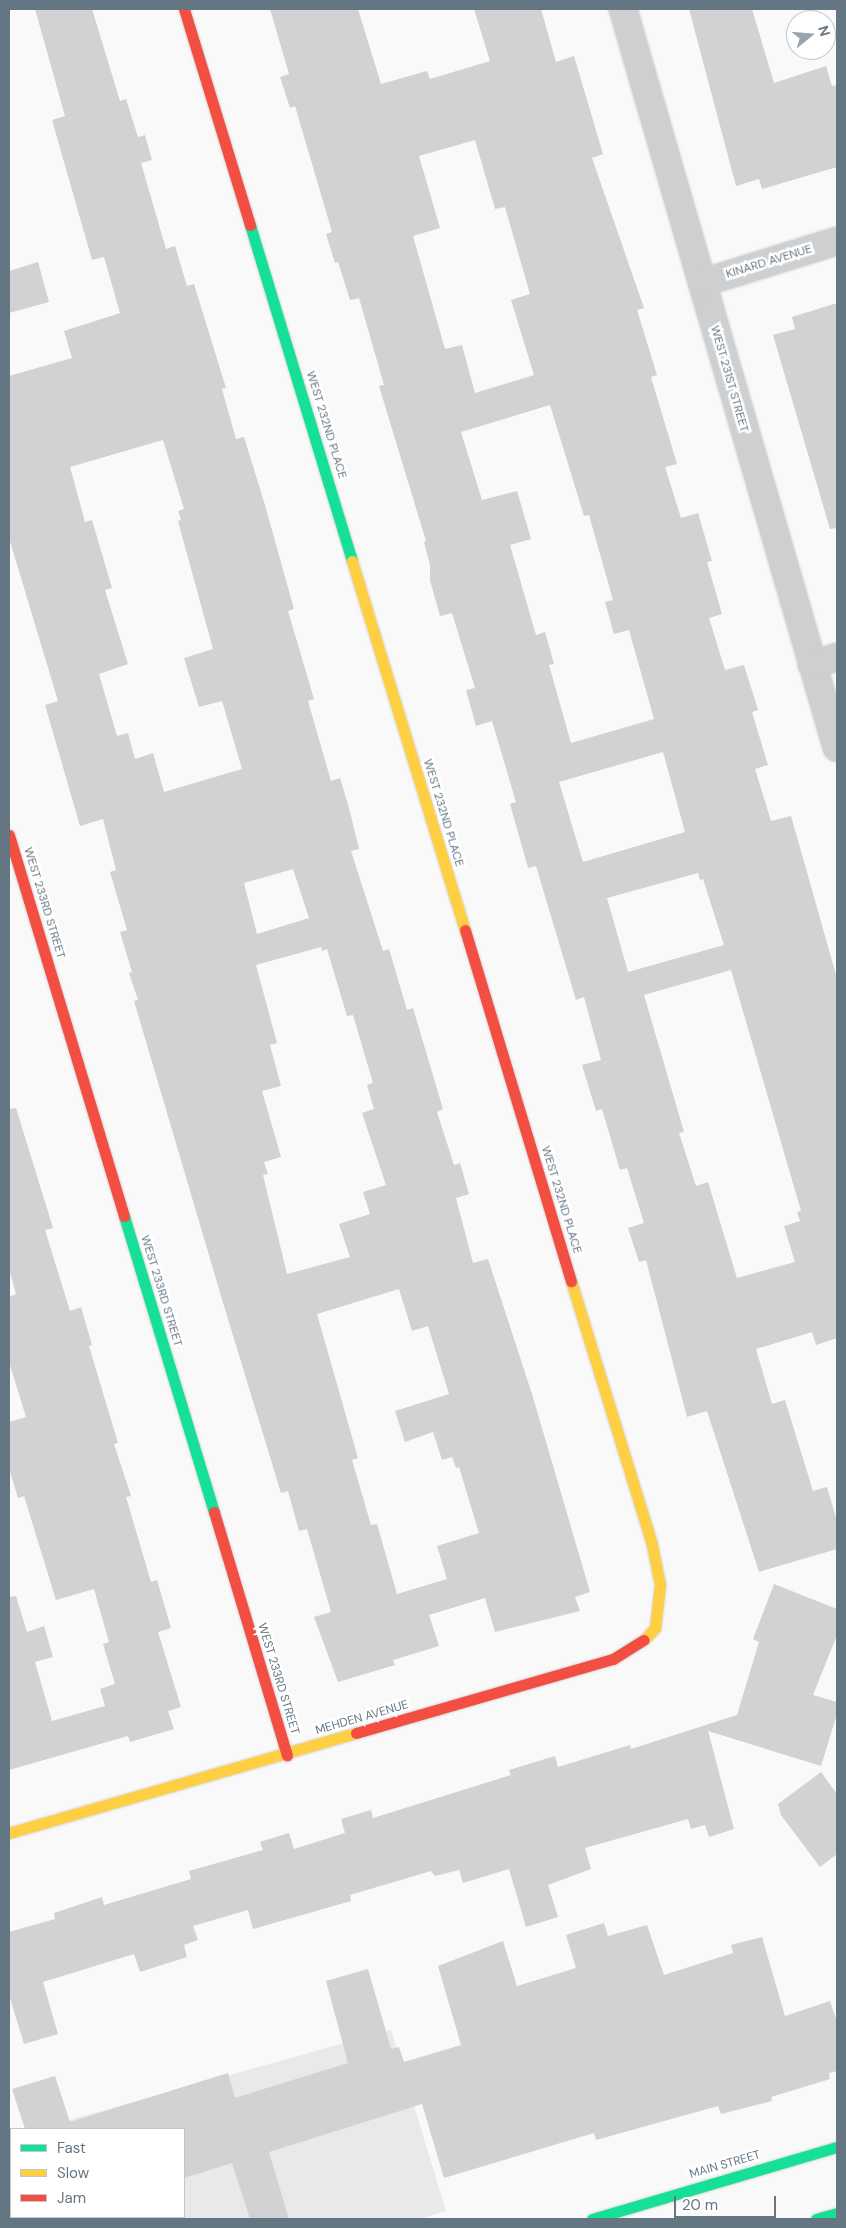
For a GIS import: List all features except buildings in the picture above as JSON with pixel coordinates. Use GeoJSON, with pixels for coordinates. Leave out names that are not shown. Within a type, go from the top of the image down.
{"type":"FeatureCollection","features":[{"type":"Feature","properties":{"kind":"street","name":"WEST 232ND PLACE"},"geometry":{"type":"LineString","coordinates":[[184,9],[652,1545],[660,1586],[655,1628]]}},
{"type":"Feature","properties":{"kind":"street","name":"WEST 231ST STREET"},"geometry":{"type":"LineString","coordinates":[[623,9],[837,748]]}},
{"type":"Feature","properties":{"kind":"street","name":"KINARD AVENUE"},"geometry":{"type":"LineString","coordinates":[[702,283],[837,241]]}},
{"type":"Feature","properties":{"kind":"street"},"geometry":{"type":"LineString","coordinates":[[812,665],[837,657]]}},
{"type":"Feature","properties":{"kind":"street","name":"WEST 233RD STREET"},"geometry":{"type":"LineString","coordinates":[[9,835],[287,1755]]}},
{"type":"Feature","properties":{"kind":"street","name":"MEHDEN AVENUE"},"geometry":{"type":"LineString","coordinates":[[9,1833],[287,1755],[613,1659],[639,1646],[655,1628]]}},
{"type":"Feature","properties":{"kind":"street","name":"MAIN STREET"},"geometry":{"type":"LineString","coordinates":[[592,2219],[837,2146]]}},
{"type":"Feature","properties":{"kind":"street"},"geometry":{"type":"LineString","coordinates":[[816,2219],[837,2213]]}},
{"type":"Feature","properties":{"kind":"shaded area"},"geometry":{"type":"Polygon","coordinates":[[[391,2030],[446,2211],[419,2219],[37,2219],[185,2218],[185,2128],[41,2128],[391,2030]]]}},
{"type":"Feature","properties":{"kind":"traffic: fast"},"geometry":{"type":"LineString","coordinates":[[250,225],[352,561]]}},
{"type":"Feature","properties":{"kind":"traffic: fast"},"geometry":{"type":"LineString","coordinates":[[124,1216],[214,1512]]}},
{"type":"Feature","properties":{"kind":"traffic: fast"},"geometry":{"type":"LineString","coordinates":[[592,2219],[837,2147]]}},
{"type":"Feature","properties":{"kind":"traffic: fast"},"geometry":{"type":"LineString","coordinates":[[816,2219],[837,2213]]}},
{"type":"Feature","properties":{"kind":"traffic: slow"},"geometry":{"type":"LineString","coordinates":[[352,561],[465,930]]}},
{"type":"Feature","properties":{"kind":"traffic: slow"},"geometry":{"type":"LineString","coordinates":[[571,1281],[652,1545],[660,1585],[655,1628],[644,1640]]}},
{"type":"Feature","properties":{"kind":"traffic: slow"},"geometry":{"type":"LineString","coordinates":[[9,1833],[356,1733]]}},
{"type":"Feature","properties":{"kind":"traffic: jam"},"geometry":{"type":"LineString","coordinates":[[184,9],[250,225]]}},
{"type":"Feature","properties":{"kind":"traffic: jam"},"geometry":{"type":"LineString","coordinates":[[9,835],[124,1216]]}},
{"type":"Feature","properties":{"kind":"traffic: jam"},"geometry":{"type":"LineString","coordinates":[[465,930],[571,1281]]}},
{"type":"Feature","properties":{"kind":"traffic: jam"},"geometry":{"type":"LineString","coordinates":[[214,1512],[287,1755]]}},
{"type":"Feature","properties":{"kind":"traffic: jam"},"geometry":{"type":"LineString","coordinates":[[356,1733],[613,1659],[644,1640]]}}]}
